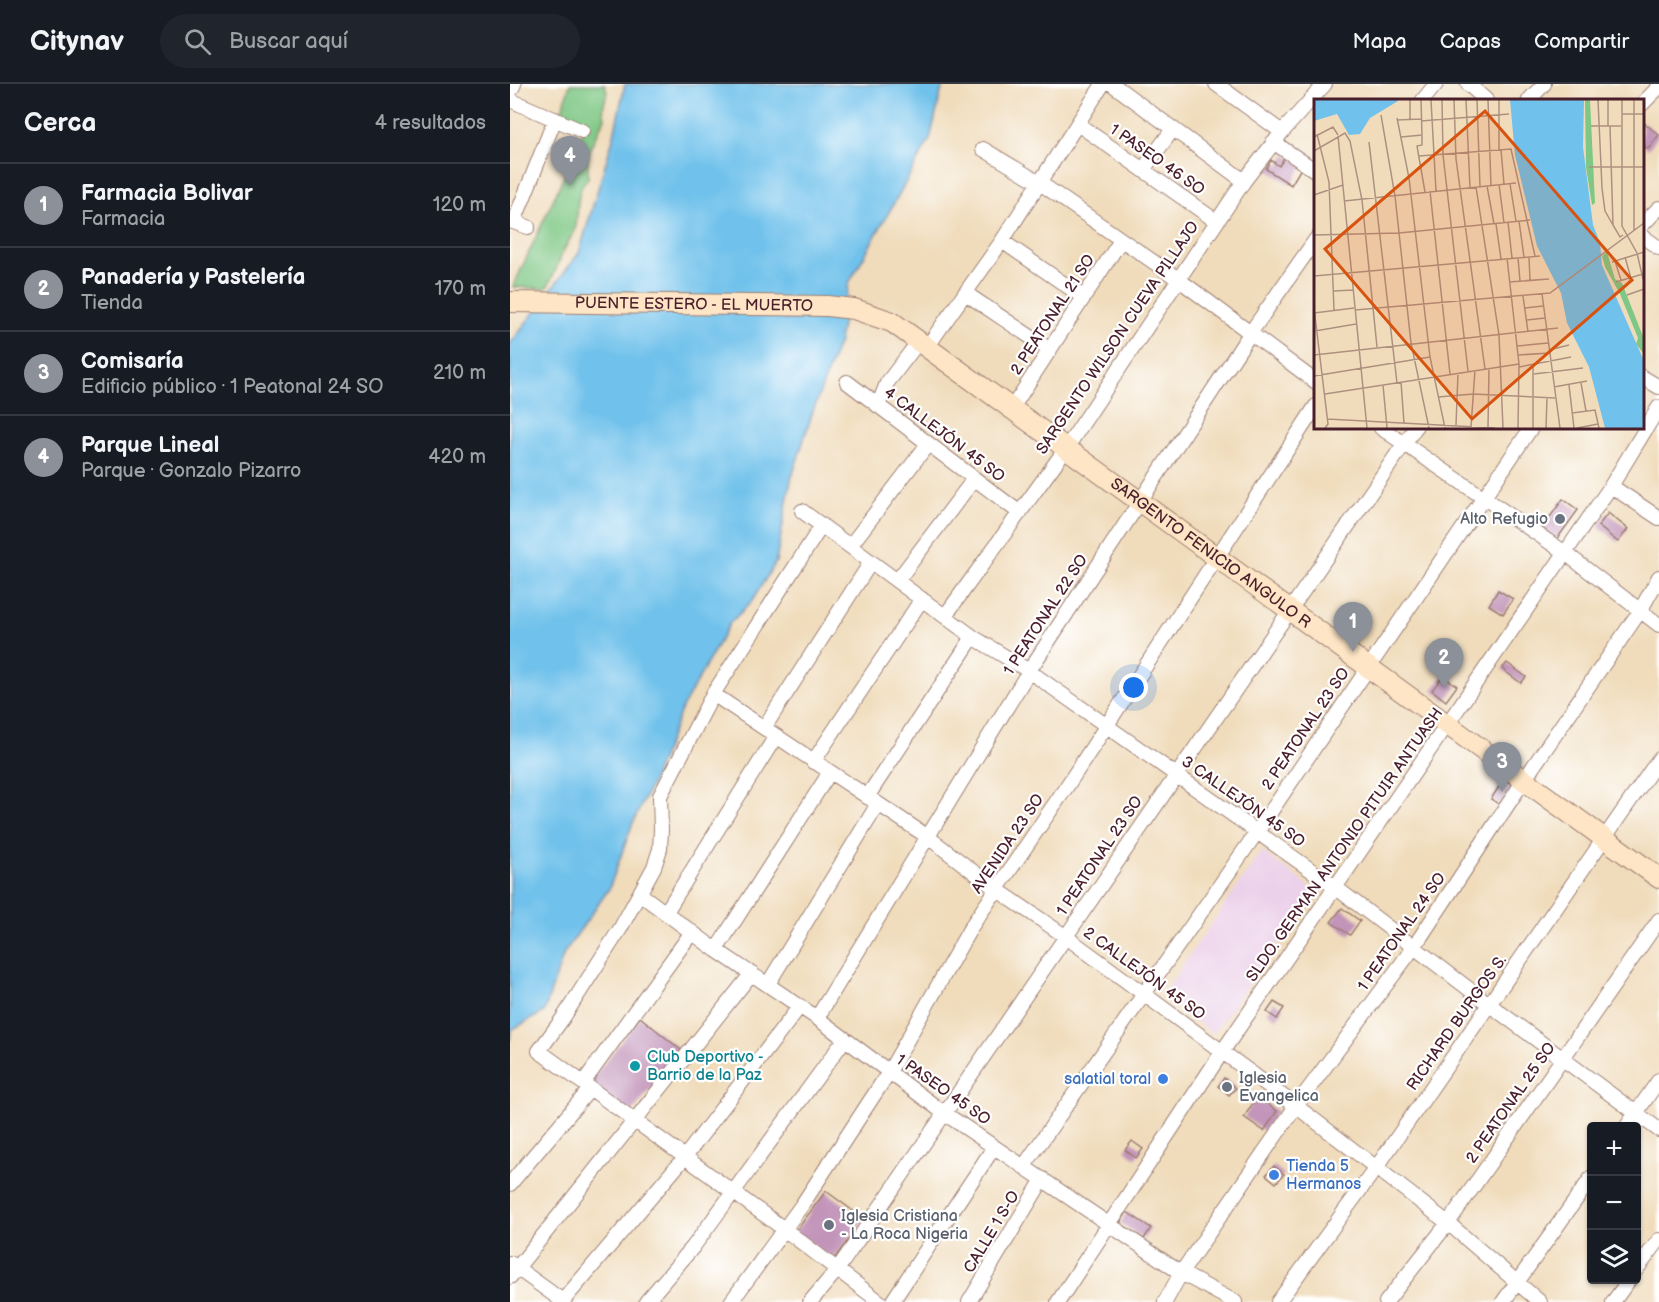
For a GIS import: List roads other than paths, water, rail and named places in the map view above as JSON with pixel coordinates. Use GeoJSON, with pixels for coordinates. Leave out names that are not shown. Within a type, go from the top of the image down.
{"type":"FeatureCollection","features":[{"type":"Feature","properties":{"kind":"street"},"geometry":{"type":"LineString","coordinates":[[510,92],[514,84]]}},
{"type":"Feature","properties":{"kind":"street"},"geometry":{"type":"LineString","coordinates":[[1218,84],[1314,169]]}},
{"type":"Feature","properties":{"kind":"street","name":"SARGENTO WILSON CUEVA PILLAJO"},"geometry":{"type":"LineString","coordinates":[[945,616],[1067,447],[1216,221],[1277,137],[1325,84]]}},
{"type":"Feature","properties":{"kind":"street"},"geometry":{"type":"LineString","coordinates":[[1424,99],[1436,84]]}},
{"type":"Feature","properties":{"kind":"street"},"geometry":{"type":"LineString","coordinates":[[1468,84],[1485,99]]}},
{"type":"Feature","properties":{"kind":"street"},"geometry":{"type":"LineString","coordinates":[[1530,99],[1544,84]]}},
{"type":"Feature","properties":{"kind":"street"},"geometry":{"type":"LineString","coordinates":[[878,406],[887,384],[966,293],[1079,125],[1101,85],[1173,129],[1244,182]]}},
{"type":"Feature","properties":{"kind":"street"},"geometry":{"type":"LineString","coordinates":[[1644,102],[1659,87]]}},
{"type":"Feature","properties":{"kind":"street"},"geometry":{"type":"LineString","coordinates":[[510,100],[582,130]]}},
{"type":"Feature","properties":{"kind":"street"},"geometry":{"type":"LineString","coordinates":[[517,223],[555,119]]}},
{"type":"Feature","properties":{"kind":"street","name":"1 PASEO 46 SO"},"geometry":{"type":"LineString","coordinates":[[1079,125],[1216,221]]}},
{"type":"Feature","properties":{"kind":"street"},"geometry":{"type":"LineString","coordinates":[[1143,170],[1173,129]]}},
{"type":"Feature","properties":{"kind":"street"},"geometry":{"type":"LineString","coordinates":[[983,149],[1040,183],[1178,279],[1314,380]]}},
{"type":"Feature","properties":{"kind":"street"},"geometry":{"type":"LineString","coordinates":[[1644,223],[1659,208]]}},
{"type":"Feature","properties":{"kind":"street"},"geometry":{"type":"LineString","coordinates":[[1644,237],[1659,248]]}},
{"type":"Feature","properties":{"kind":"street","name":"2 PEATONAL 21 SO"},"geometry":{"type":"LineString","coordinates":[[1012,408],[1121,240]]}},
{"type":"Feature","properties":{"kind":"street"},"geometry":{"type":"LineString","coordinates":[[1002,241],[1083,297]]}},
{"type":"Feature","properties":{"kind":"street","name":"1 PEATONAL 22 SO"},"geometry":{"type":"LineString","coordinates":[[817,1018],[1029,671],[1251,332],[1314,242]]}},
{"type":"Feature","properties":{"kind":"street"},"geometry":{"type":"LineString","coordinates":[[966,293],[1050,350]]}},
{"type":"Feature","properties":{"kind":"street","name":"PUENTE ESTERO - EL MUERTO"},"geometry":{"type":"LineString","coordinates":[[510,302],[827,306],[854,309],[879,316]]}},
{"type":"Feature","properties":{"kind":"street","name":"SARGENTO FENICIO ANGULO R"},"geometry":{"type":"LineString","coordinates":[[879,316],[892,322],[1067,447],[1659,878]]}},
{"type":"Feature","properties":{"kind":"street"},"geometry":{"type":"LineString","coordinates":[[1644,378],[1659,387]]}},
{"type":"Feature","properties":{"kind":"street","name":"4 CALLEJÓN 45 SO"},"geometry":{"type":"LineString","coordinates":[[847,382],[1020,513]]}},
{"type":"Feature","properties":{"kind":"street","name":"SLDO. GERMAN ANTONIO PITUIR ANTUASH"},"geometry":{"type":"LineString","coordinates":[[1058,1302],[1222,1052],[1611,486],[1659,407]]}},
{"type":"Feature","properties":{"kind":"street","name":"AVENIDA 23 SO"},"geometry":{"type":"LineString","coordinates":[[731,1302],[784,1229],[889,1072],[971,927],[1067,786],[1314,409]]}},
{"type":"Feature","properties":{"kind":"street"},"geometry":{"type":"LineString","coordinates":[[1382,429],[1564,552],[1659,625]]}},
{"type":"Feature","properties":{"kind":"street","name":"1 PEATONAL 23 SO"},"geometry":{"type":"LineString","coordinates":[[810,1302],[837,1270],[1414,429]]}},
{"type":"Feature","properties":{"kind":"street","name":"2 PEATONAL 23 SO"},"geometry":{"type":"LineString","coordinates":[[1024,1167],[1257,832],[1530,429]]}},
{"type":"Feature","properties":{"kind":"street"},"geometry":{"type":"LineString","coordinates":[[850,546],[928,444]]}},
{"type":"Feature","properties":{"kind":"street"},"geometry":{"type":"LineString","coordinates":[[897,580],[974,479]]}},
{"type":"Feature","properties":{"kind":"street"},"geometry":{"type":"LineString","coordinates":[[1611,486],[1659,518]]}},
{"type":"Feature","properties":{"kind":"street","name":"3 CALLEJÓN 45 SO"},"geometry":{"type":"LineString","coordinates":[[802,511],[973,637],[1029,671],[1335,887],[1659,1130]]}},
{"type":"Feature","properties":{"kind":"street"},"geometry":{"type":"LineString","coordinates":[[822,525],[713,694],[660,796],[660,849],[654,867],[640,894],[563,1018],[539,1051],[784,1229],[880,1302]]}},
{"type":"Feature","properties":{"kind":"street"},"geometry":{"type":"LineString","coordinates":[[764,728],[872,562]]}},
{"type":"Feature","properties":{"kind":"street","name":"1 PEATONAL 24 SO"},"geometry":{"type":"LineString","coordinates":[[1165,1302],[1181,1273],[1296,1106],[1414,947],[1524,780],[1640,611],[1659,577]]}},
{"type":"Feature","properties":{"kind":"street"},"geometry":{"type":"LineString","coordinates":[[813,762],[922,599]]}},
{"type":"Feature","properties":{"kind":"street"},"geometry":{"type":"LineString","coordinates":[[768,984],[873,801],[973,637]]}},
{"type":"Feature","properties":{"kind":"street","name":"2 CALLEJÓN 45 SO"},"geometry":{"type":"LineString","coordinates":[[713,694],[928,837],[996,889],[1065,936],[1296,1106],[1448,1223],[1540,1302]]}},
{"type":"Feature","properties":{"kind":"street"},"geometry":{"type":"LineString","coordinates":[[666,912],[776,736]]}},
{"type":"Feature","properties":{"kind":"street","name":"RICHARD BURGOS S."},"geometry":{"type":"LineString","coordinates":[[1278,1302],[1376,1168],[1659,759]]}},
{"type":"Feature","properties":{"kind":"street"},"geometry":{"type":"LineString","coordinates":[[716,950],[830,772]]}},
{"type":"Feature","properties":{"kind":"street","name":"1 PASEO 45 SO"},"geometry":{"type":"LineString","coordinates":[[640,894],[716,950],[817,1018],[944,1113],[1181,1273],[1235,1302]]}},
{"type":"Feature","properties":{"kind":"street","name":"2 PEATONAL 25 SO"},"geometry":{"type":"LineString","coordinates":[[1386,1302],[1448,1223],[1659,920]]}},
{"type":"Feature","properties":{"kind":"street"},"geometry":{"type":"LineString","coordinates":[[510,1184],[587,1086],[692,932]]}},
{"type":"Feature","properties":{"kind":"street"},"geometry":{"type":"LineString","coordinates":[[752,974],[513,1269],[563,1302],[684,1158],[800,1006]]}},
{"type":"Feature","properties":{"kind":"street"},"geometry":{"type":"LineString","coordinates":[[646,1302],[693,1247],[734,1193],[845,1039]]}},
{"type":"Feature","properties":{"kind":"street"},"geometry":{"type":"LineString","coordinates":[[1630,1122],[1659,1080]]}},
{"type":"Feature","properties":{"kind":"street"},"geometry":{"type":"LineString","coordinates":[[892,1302],[994,1147]]}},
{"type":"Feature","properties":{"kind":"street","name":"CALLE 1 S-O"},"geometry":{"type":"LineString","coordinates":[[969,1302],[1043,1179]]}},
{"type":"Feature","properties":{"kind":"street"},"geometry":{"type":"LineString","coordinates":[[1503,1302],[1587,1184]]}},
{"type":"Feature","properties":{"kind":"street"},"geometry":{"type":"LineString","coordinates":[[1641,1263],[1659,1240]]}},
{"type":"Feature","properties":{"kind":"street"},"geometry":{"type":"LineString","coordinates":[[1613,1302],[1626,1284]]}},
{"type":"Feature","properties":{"kind":"water"},"geometry":{"type":"Polygon","coordinates":[[[625,84],[943,84],[930,139],[849,283],[839,341],[791,480],[776,562],[752,601],[730,623],[682,708],[632,825],[609,889],[564,953],[544,1012],[513,1029],[510,1040],[510,344],[579,253],[614,135],[625,84]]]}},
{"type":"Feature","properties":{"kind":"place","name":"Parque Lineal"},"geometry":{"type":"Point","coordinates":[570,186]}},
{"type":"Feature","properties":{"kind":"place","name":"Alto Refugio"},"geometry":{"type":"Point","coordinates":[1560,519]}},
{"type":"Feature","properties":{"kind":"place","name":"Farmacia Bolivar"},"geometry":{"type":"Point","coordinates":[1353,652]}},
{"type":"Feature","properties":{"kind":"place","name":"Panadería y Pastelería"},"geometry":{"type":"Point","coordinates":[1444,688]}},
{"type":"Feature","properties":{"kind":"place","name":"Comisaría"},"geometry":{"type":"Point","coordinates":[1502,792]}},
{"type":"Feature","properties":{"kind":"place","name":"Club Deportivo - Barrio de la Paz"},"geometry":{"type":"Point","coordinates":[635,1066]}},
{"type":"Feature","properties":{"kind":"place","name":"salatial toral"},"geometry":{"type":"Point","coordinates":[1163,1079]}},
{"type":"Feature","properties":{"kind":"place","name":"Iglesia Evangelica"},"geometry":{"type":"Point","coordinates":[1227,1087]}},
{"type":"Feature","properties":{"kind":"place","name":"Tienda 5 Hermanos"},"geometry":{"type":"Point","coordinates":[1274,1175]}},
{"type":"Feature","properties":{"kind":"place","name":"Iglesia Cristiana - La Roca Nigeria"},"geometry":{"type":"Point","coordinates":[829,1225]}}]}
